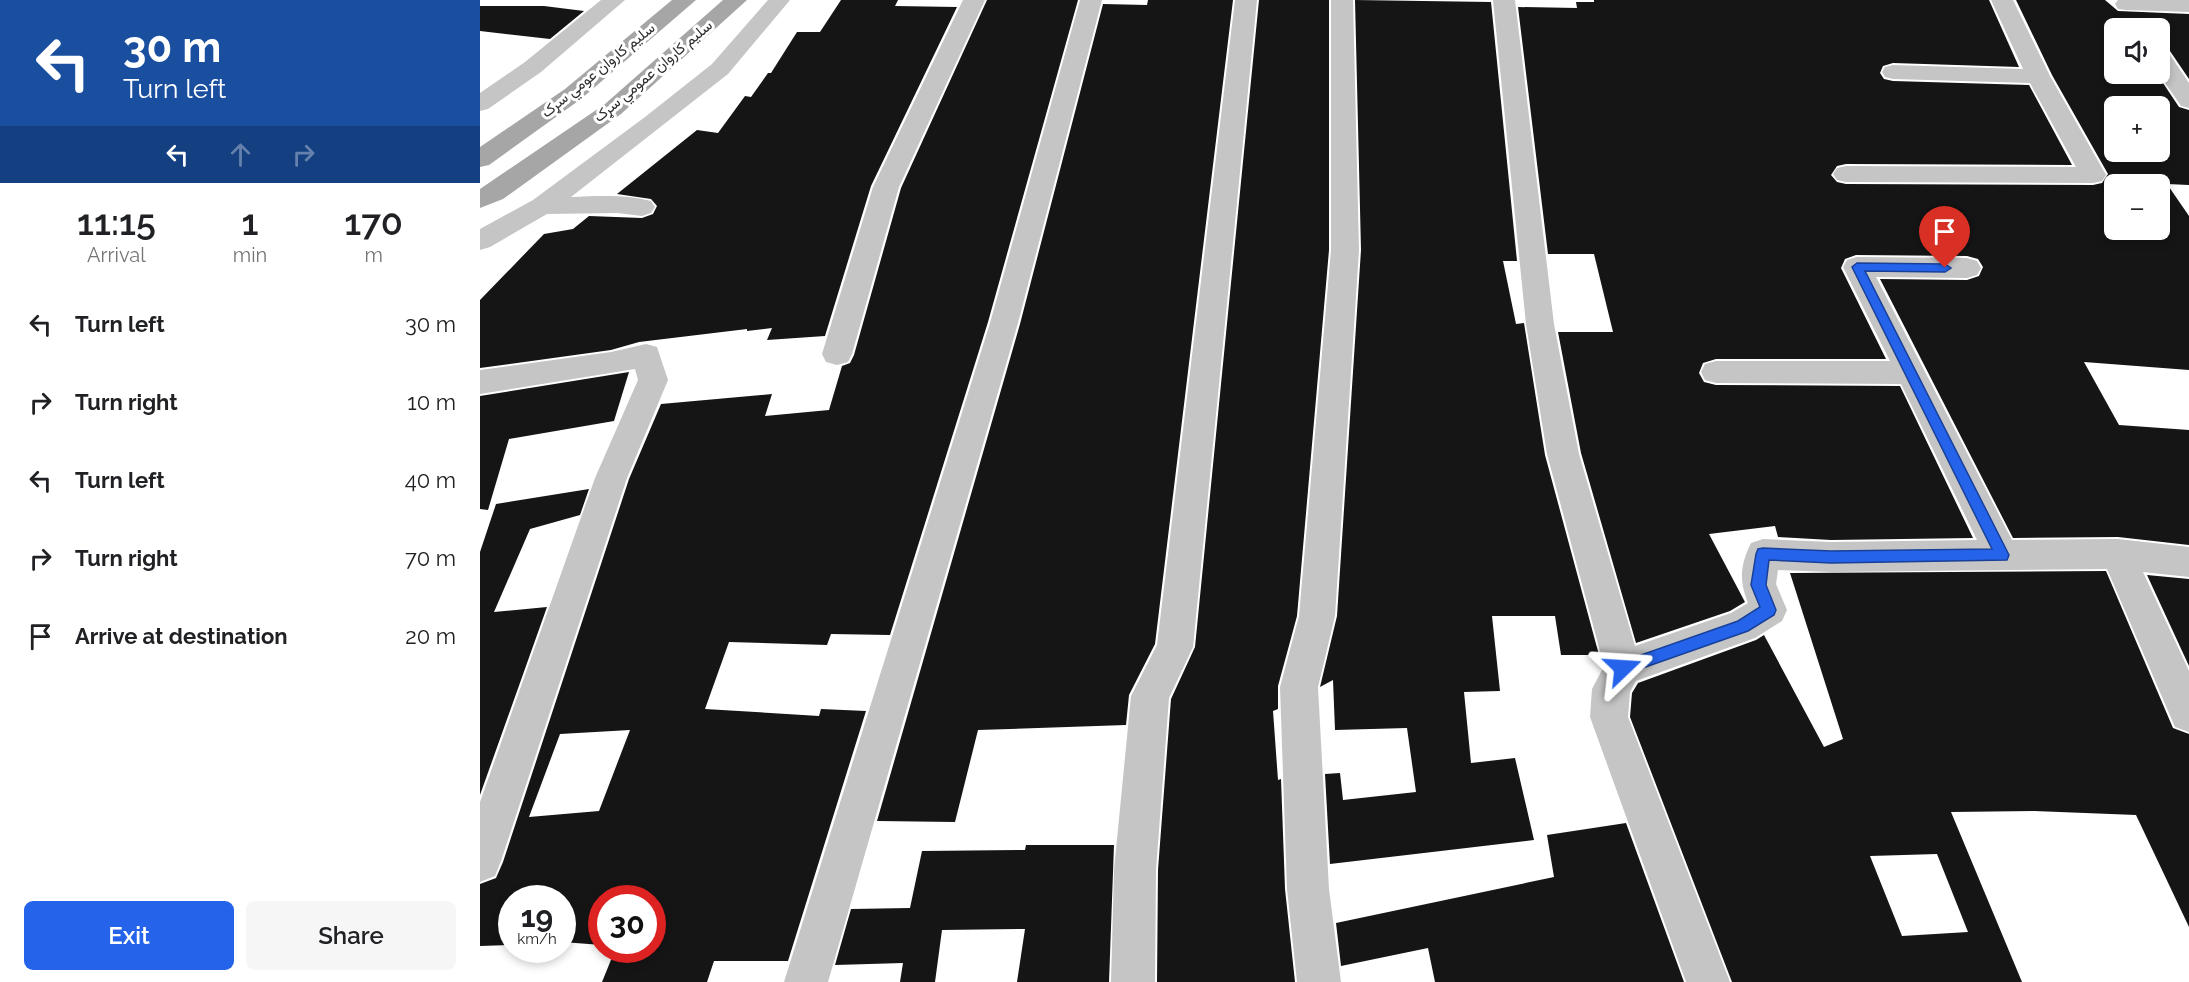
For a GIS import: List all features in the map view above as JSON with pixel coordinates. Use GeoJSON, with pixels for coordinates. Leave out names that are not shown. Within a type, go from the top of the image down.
{"type":"FeatureCollection","features":[{"type":"Feature","properties":{"kind":"main road","name":"سلیم کاروان عومي سړک"},"geometry":{"type":"LineString","coordinates":[[480,159],[573,94],[685,0]]}},
{"type":"Feature","properties":{"kind":"main road","name":"سلیم کاروان عمومي سړک"},"geometry":{"type":"LineString","coordinates":[[480,200],[613,109],[735,0]]}},
{"type":"Feature","properties":{"kind":"street"},"geometry":{"type":"LineString","coordinates":[[480,104],[533,67],[614,0]]}},
{"type":"Feature","properties":{"kind":"street"},"geometry":{"type":"LineString","coordinates":[[480,241],[542,206],[720,69],[779,0]]}},
{"type":"Feature","properties":{"kind":"street"},"geometry":{"type":"LineString","coordinates":[[837,354],[886,187],[974,0]]}},
{"type":"Feature","properties":{"kind":"street"},"geometry":{"type":"LineString","coordinates":[[806,982],[1004,323],[1091,0]]}},
{"type":"Feature","properties":{"kind":"street"},"geometry":{"type":"LineString","coordinates":[[1133,982],[1135,870],[1150,696],[1175,647],[1246,0]]}},
{"type":"Feature","properties":{"kind":"street"},"geometry":{"type":"LineString","coordinates":[[1319,982],[1308,889],[1299,687],[1317,616],[1345,250],[1342,0]]}},
{"type":"Feature","properties":{"kind":"street"},"geometry":{"type":"LineString","coordinates":[[1504,0],[1540,324],[1563,454],[1623,668]]}},
{"type":"Feature","properties":{"kind":"street"},"geometry":{"type":"LineString","coordinates":[[1846,174],[2093,175],[2038,76],[2002,0]]}},
{"type":"Feature","properties":{"kind":"street"},"geometry":{"type":"LineString","coordinates":[[2124,2],[2189,6]]}},
{"type":"Feature","properties":{"kind":"street"},"geometry":{"type":"LineString","coordinates":[[2124,2],[2135,18]]}},
{"type":"Feature","properties":{"kind":"street"},"geometry":{"type":"LineString","coordinates":[[2170,71],[2187,96]]}},
{"type":"Feature","properties":{"kind":"street"},"geometry":{"type":"LineString","coordinates":[[1893,72],[2038,76]]}},
{"type":"Feature","properties":{"kind":"street"},"geometry":{"type":"LineString","coordinates":[[542,206],[617,204],[642,207]]}},
{"type":"Feature","properties":{"kind":"street"},"geometry":{"type":"LineString","coordinates":[[1967,268],[1857,267],[2002,555]]}},
{"type":"Feature","properties":{"kind":"street"},"geometry":{"type":"LineString","coordinates":[[480,382],[611,363],[646,355],[653,380],[612,478],[480,861]]}},
{"type":"Feature","properties":{"kind":"street"},"geometry":{"type":"LineString","coordinates":[[1716,372],[1911,373]]}},
{"type":"Feature","properties":{"kind":"street"},"geometry":{"type":"LineString","coordinates":[[1708,982],[1609,717],[1611,689],[1623,668],[1742,626],[1769,610],[1758,585],[1763,554],[1831,557],[2118,554],[2189,562]]}},
{"type":"Feature","properties":{"kind":"street"},"geometry":{"type":"LineString","coordinates":[[2118,554],[2189,714]]}},
{"type":"Feature","properties":{"kind":"building"},"geometry":{"type":"Polygon","coordinates":[[[841,0],[898,0],[895,6],[957,7],[871,186],[825,336],[767,340],[772,328],[747,331],[747,329],[639,342],[611,350],[480,368],[480,300],[544,234],[573,229],[589,216],[642,218],[653,214],[657,206],[651,199],[617,194],[697,130],[718,133],[745,96],[751,97],[768,73],[771,73],[797,32],[820,32],[841,0]]]}},
{"type":"Feature","properties":{"kind":"building"},"geometry":{"type":"Polygon","coordinates":[[[987,0],[1078,0],[988,322],[890,635],[831,634],[827,645],[729,642],[705,709],[819,716],[821,709],[866,711],[788,961],[714,961],[707,982],[602,982],[610,963],[666,963],[666,885],[588,885],[588,944],[576,943],[576,885],[498,885],[498,945],[480,946],[480,884],[496,878],[503,862],[629,479],[661,404],[772,394],[765,416],[829,410],[842,366],[850,363],[901,188],[987,0]],[[630,730],[560,734],[529,817],[599,811],[630,730]]]}},
{"type":"Feature","properties":{"kind":"building"},"geometry":{"type":"Polygon","coordinates":[[[1148,0],[1233,0],[1155,644],[1129,695],[1126,725],[978,730],[955,822],[877,821],[1020,324],[1103,4],[1147,5],[1148,0]]]}},
{"type":"Feature","properties":{"kind":"building"},"geometry":{"type":"Polygon","coordinates":[[[1259,0],[1329,0],[1329,250],[1297,616],[1278,686],[1278,709],[1273,711],[1278,780],[1281,779],[1285,889],[1295,982],[1157,982],[1158,870],[1171,699],[1195,647],[1259,0]]]}},
{"type":"Feature","properties":{"kind":"building"},"geometry":{"type":"Polygon","coordinates":[[[1355,0],[1491,2],[1517,261],[1503,261],[1516,324],[1524,323],[1545,455],[1599,655],[1561,655],[1555,616],[1492,616],[1500,691],[1464,692],[1471,763],[1515,758],[1534,840],[1330,864],[1325,774],[1340,773],[1343,800],[1416,792],[1407,728],[1335,730],[1333,680],[1320,687],[1337,616],[1361,250],[1355,0]]]}},
{"type":"Feature","properties":{"kind":"building"},"geometry":{"type":"Polygon","coordinates":[[[1594,0],[1989,0],[2019,67],[1893,63],[1883,66],[1880,73],[1884,79],[1893,81],[2029,85],[2072,165],[1846,164],[1837,166],[1831,175],[1837,182],[1846,184],[2093,185],[2102,183],[2104,180],[2104,240],[2170,240],[2170,188],[2189,216],[2189,370],[2084,362],[2119,425],[2189,430],[2189,545],[2118,537],[2013,538],[1880,279],[1967,280],[1979,276],[1983,267],[1978,259],[1967,256],[1856,255],[1845,259],[1841,268],[1886,359],[1716,359],[1703,363],[1699,373],[1704,382],[1716,385],[1900,386],[1973,538],[1831,540],[1778,537],[1775,526],[1709,534],[1745,602],[1730,611],[1636,643],[1581,453],[1558,332],[1613,332],[1594,254],[1548,254],[1518,7],[1577,8],[1576,2],[1594,2],[1594,0]]]}},
{"type":"Feature","properties":{"kind":"building"},"geometry":{"type":"Polygon","coordinates":[[[2016,0],[2105,0],[2118,11],[2189,14],[2189,79],[2170,51],[2170,18],[2104,18],[2104,84],[2164,84],[2179,107],[2189,110],[2189,185],[2170,184],[2170,174],[2108,174],[2052,75],[2016,0]]]}},
{"type":"Feature","properties":{"kind":"building"},"geometry":{"type":"Polygon","coordinates":[[[480,6],[544,6],[584,11],[550,39],[480,31],[480,6]]]}},
{"type":"Feature","properties":{"kind":"building"},"geometry":{"type":"Polygon","coordinates":[[[629,372],[614,421],[509,439],[488,510],[480,509],[480,396],[629,372]]]}},
{"type":"Feature","properties":{"kind":"building"},"geometry":{"type":"Polygon","coordinates":[[[589,489],[580,515],[530,529],[494,612],[547,607],[480,795],[480,552],[496,504],[589,489]]]}},
{"type":"Feature","properties":{"kind":"building"},"geometry":{"type":"Polygon","coordinates":[[[2106,571],[2173,728],[2189,734],[2189,927],[2136,815],[2034,811],[1951,812],[2022,982],[1732,982],[1630,717],[1632,693],[1638,683],[1756,640],[1764,635],[1824,747],[1843,739],[1790,573],[2106,571]],[[1937,854],[1870,856],[1902,936],[1968,932],[1937,854]]]}},
{"type":"Feature","properties":{"kind":"building"},"geometry":{"type":"Polygon","coordinates":[[[2147,575],[2189,579],[2189,666],[2147,575]]]}},
{"type":"Feature","properties":{"kind":"building"},"geometry":{"type":"Polygon","coordinates":[[[1626,823],[1684,982],[1435,982],[1428,948],[1341,966],[1336,923],[1554,877],[1547,835],[1626,823]]]}},
{"type":"Feature","properties":{"kind":"building"},"geometry":{"type":"Polygon","coordinates":[[[1026,845],[1114,845],[1109,982],[1017,982],[1025,929],[942,930],[935,982],[900,982],[903,963],[835,965],[851,909],[910,908],[922,851],[1025,850],[1026,845]]]}},
{"type":"Feature","properties":{"kind":"route"},"geometry":{"type":"LineString","coordinates":[[1623,668],[1742,626],[1769,610],[1758,585],[1763,554],[1831,557],[2002,555],[1857,267],[1945,268]]}}]}
